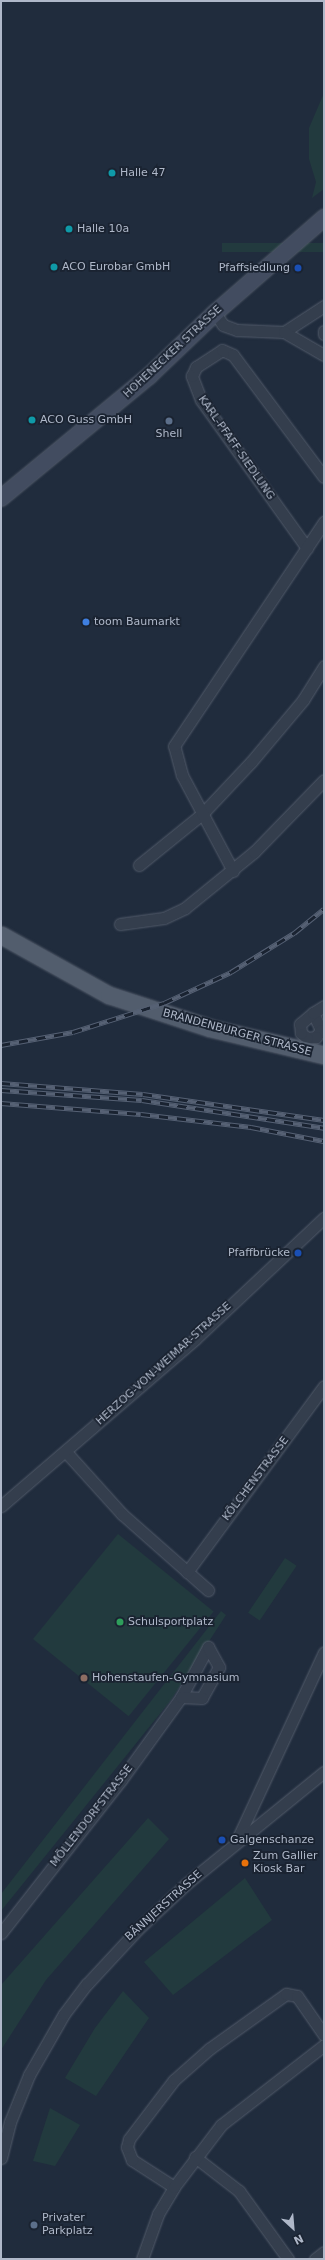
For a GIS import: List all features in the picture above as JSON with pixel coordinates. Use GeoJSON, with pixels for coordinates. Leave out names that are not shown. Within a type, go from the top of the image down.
{"type":"FeatureCollection","features":[{"type":"Feature","properties":{"kind":"main road","name":"HOHENECKER STRASSE"},"geometry":{"type":"LineString","coordinates":[[1,498],[149,376],[214,313],[324,218]]}},
{"type":"Feature","properties":{"kind":"main road","name":"BRANDENBURGER STRASSE"},"geometry":{"type":"LineString","coordinates":[[1,935],[109,995],[210,1028],[324,1055]]}},
{"type":"Feature","properties":{"kind":"street"},"geometry":{"type":"LineString","coordinates":[[284,332],[324,306]]}},
{"type":"Feature","properties":{"kind":"street"},"geometry":{"type":"LineString","coordinates":[[214,313],[223,325],[238,330],[284,332],[324,355]]}},
{"type":"Feature","properties":{"kind":"street","name":"KARL-PFAFF-SIEDLUNG"},"geometry":{"type":"LineString","coordinates":[[307,548],[201,400],[192,376],[196,367],[222,350],[232,355],[324,477]]}},
{"type":"Feature","properties":{"kind":"street"},"geometry":{"type":"LineString","coordinates":[[233,870],[202,814],[176,762],[174,746],[324,522]]}},
{"type":"Feature","properties":{"kind":"street"},"geometry":{"type":"LineString","coordinates":[[139,865],[202,814],[303,700],[324,666]]}},
{"type":"Feature","properties":{"kind":"street"},"geometry":{"type":"LineString","coordinates":[[120,924],[164,918],[185,908],[233,870],[324,780]]}},
{"type":"Feature","properties":{"kind":"street"},"geometry":{"type":"LineString","coordinates":[[313,1013],[324,1006]]}},
{"type":"Feature","properties":{"kind":"street","name":"HERZOG-VON-WEIMAR-STRASSE"},"geometry":{"type":"LineString","coordinates":[[1,1506],[66,1452],[324,1218]]}},
{"type":"Feature","properties":{"kind":"street","name":"KÖLCHENSTRASSE"},"geometry":{"type":"LineString","coordinates":[[187,1572],[324,1386]]}},
{"type":"Feature","properties":{"kind":"street"},"geometry":{"type":"LineString","coordinates":[[66,1452],[122,1514],[208,1590]]}},
{"type":"Feature","properties":{"kind":"street","name":"BÄNNJERSTRASSE"},"geometry":{"type":"LineString","coordinates":[[1,2158],[10,2122],[29,2075],[64,2014],[137,1930],[235,1845],[324,1652]]}},
{"type":"Feature","properties":{"kind":"street","name":"MÖLLENDORFSTRASSE"},"geometry":{"type":"LineString","coordinates":[[1,1933],[181,1698]]}},
{"type":"Feature","properties":{"kind":"street"},"geometry":{"type":"LineString","coordinates":[[235,1845],[324,1772]]}},
{"type":"Feature","properties":{"kind":"street"},"geometry":{"type":"LineString","coordinates":[[174,2187],[132,2160],[127,2147],[129,2139],[174,2080],[208,2049],[286,1994],[297,1996],[324,2035]]}},
{"type":"Feature","properties":{"kind":"street"},"geometry":{"type":"LineString","coordinates":[[142,2259],[158,2214],[195,2156],[238,2110],[324,2045]]}},
{"type":"Feature","properties":{"kind":"street"},"geometry":{"type":"LineString","coordinates":[[195,2156],[239,2191],[288,2259]]}},
{"type":"Feature","properties":{"kind":"street"},"geometry":{"type":"LineString","coordinates":[[315,2259],[324,2252]]}},
{"type":"Feature","properties":{"kind":"green space"},"geometry":{"type":"Polygon","coordinates":[[[324,93],[324,189],[312,198],[316,182],[309,159],[309,128],[324,93]]]}},
{"type":"Feature","properties":{"kind":"green space"},"geometry":{"type":"Polygon","coordinates":[[[222,243],[324,243],[324,252],[222,252],[222,243]]]}},
{"type":"Feature","properties":{"kind":"green space","name":"Schulsportplatz"},"geometry":{"type":"Polygon","coordinates":[[[118,1534],[214,1611],[129,1716],[33,1639],[118,1534]]]}},
{"type":"Feature","properties":{"kind":"green space"},"geometry":{"type":"Polygon","coordinates":[[[285,1558],[297,1566],[260,1621],[248,1613],[285,1558]]]}},
{"type":"Feature","properties":{"kind":"green space"},"geometry":{"type":"Polygon","coordinates":[[[221,1611],[226,1615],[171,1700],[1,1911],[1,1894],[221,1611]]]}},
{"type":"Feature","properties":{"kind":"green space"},"geometry":{"type":"Polygon","coordinates":[[[148,1818],[169,1839],[46,1980],[1,2050],[1,1985],[148,1818]]]}},
{"type":"Feature","properties":{"kind":"green space"},"geometry":{"type":"Polygon","coordinates":[[[245,1878],[272,1920],[173,1995],[144,1962],[245,1878]]]}},
{"type":"Feature","properties":{"kind":"green space"},"geometry":{"type":"Polygon","coordinates":[[[123,1991],[149,2018],[96,2096],[65,2078],[95,2028],[123,1991]]]}},
{"type":"Feature","properties":{"kind":"green space"},"geometry":{"type":"Polygon","coordinates":[[[50,2108],[80,2125],[55,2166],[33,2161],[50,2108]]]}},
{"type":"Feature","properties":{"kind":"railway"},"geometry":{"type":"LineString","coordinates":[[1,1045],[73,1032],[164,1003],[231,972],[294,933],[324,909]]}},
{"type":"Feature","properties":{"kind":"railway"},"geometry":{"type":"LineString","coordinates":[[1,1083],[143,1094],[324,1120]]}},
{"type":"Feature","properties":{"kind":"railway"},"geometry":{"type":"LineString","coordinates":[[1,1090],[142,1100],[324,1128]]}},
{"type":"Feature","properties":{"kind":"railway"},"geometry":{"type":"LineString","coordinates":[[1,1103],[141,1114],[251,1127],[324,1141]]}},
{"type":"Feature","properties":{"kind":"place","name":"Halle 47"},"geometry":{"type":"Point","coordinates":[112,173]}},
{"type":"Feature","properties":{"kind":"place","name":"Halle 10a"},"geometry":{"type":"Point","coordinates":[69,229]}},
{"type":"Feature","properties":{"kind":"place","name":"ACO Eurobar GmbH"},"geometry":{"type":"Point","coordinates":[54,267]}},
{"type":"Feature","properties":{"kind":"place","name":"Pfaffsiedlung"},"geometry":{"type":"Point","coordinates":[298,268]}},
{"type":"Feature","properties":{"kind":"place","name":"ACO Guss GmbH"},"geometry":{"type":"Point","coordinates":[32,420]}},
{"type":"Feature","properties":{"kind":"place","name":"Shell"},"geometry":{"type":"Point","coordinates":[169,421]}},
{"type":"Feature","properties":{"kind":"place","name":"toom Baumarkt"},"geometry":{"type":"Point","coordinates":[86,622]}},
{"type":"Feature","properties":{"kind":"place","name":"Pfaffbrücke"},"geometry":{"type":"Point","coordinates":[298,1253]}},
{"type":"Feature","properties":{"kind":"place","name":"Schulsportplatz"},"geometry":{"type":"Point","coordinates":[120,1622]}},
{"type":"Feature","properties":{"kind":"place","name":"Hohenstaufen-Gymnasium"},"geometry":{"type":"Point","coordinates":[84,1678]}},
{"type":"Feature","properties":{"kind":"place","name":"Galgenschanze"},"geometry":{"type":"Point","coordinates":[222,1840]}},
{"type":"Feature","properties":{"kind":"place","name":"Zum Gallier Kiosk Bar"},"geometry":{"type":"Point","coordinates":[245,1863]}},
{"type":"Feature","properties":{"kind":"place","name":"Privater Parkplatz"},"geometry":{"type":"Point","coordinates":[34,2225]}}]}
